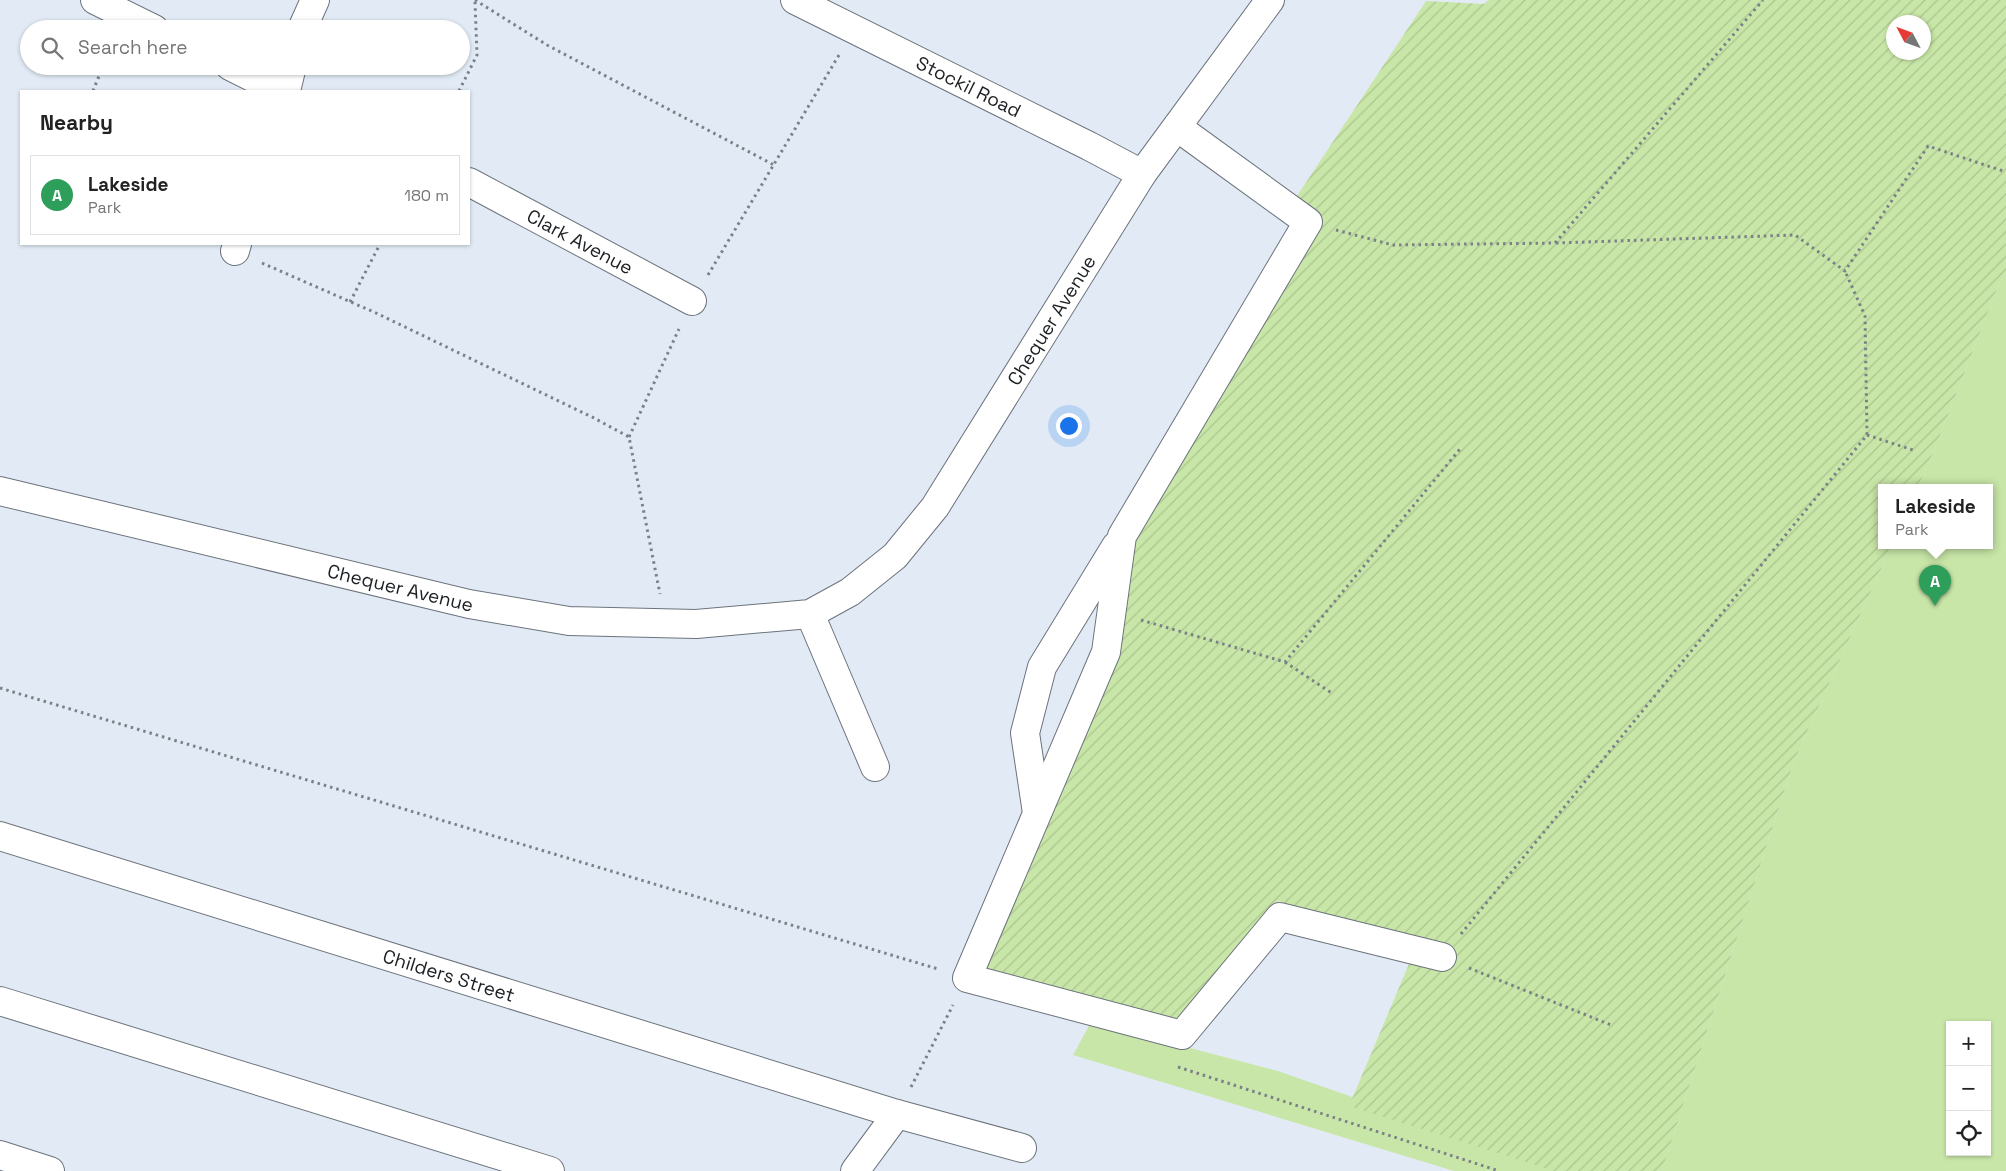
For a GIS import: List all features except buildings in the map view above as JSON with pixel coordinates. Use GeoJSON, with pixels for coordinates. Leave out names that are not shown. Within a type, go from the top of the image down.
{"type":"FeatureCollection","features":[{"type":"Feature","properties":{"kind":"street"},"geometry":{"type":"LineString","coordinates":[[94,0],[135,20]]}},
{"type":"Feature","properties":{"kind":"street"},"geometry":{"type":"LineString","coordinates":[[306,20],[315,0]]}},
{"type":"Feature","properties":{"kind":"street","name":"Stockil Road"},"geometry":{"type":"LineString","coordinates":[[795,0],[1142,174]]}},
{"type":"Feature","properties":{"kind":"street","name":"Chequer Avenue"},"geometry":{"type":"LineString","coordinates":[[0,491],[469,604],[569,621],[696,624],[810,614],[850,592],[895,556],[935,507],[1142,174],[1270,0]]}},
{"type":"Feature","properties":{"kind":"street"},"geometry":{"type":"LineString","coordinates":[[248,75],[278,90]]}},
{"type":"Feature","properties":{"kind":"street"},"geometry":{"type":"LineString","coordinates":[[286,90],[290,75]]}},
{"type":"Feature","properties":{"kind":"street"},"geometry":{"type":"LineString","coordinates":[[1037,813],[1025,733],[1042,667],[1308,222],[1177,127]]}},
{"type":"Feature","properties":{"kind":"street","name":"Clark Avenue"},"geometry":{"type":"LineString","coordinates":[[470,183],[692,301]]}},
{"type":"Feature","properties":{"kind":"street"},"geometry":{"type":"LineString","coordinates":[[1122,536],[1106,652],[967,978],[1182,1035],[1280,916],[1442,957]]}},
{"type":"Feature","properties":{"kind":"street"},"geometry":{"type":"LineString","coordinates":[[810,614],[875,767]]}},
{"type":"Feature","properties":{"kind":"street","name":"Childers Street"},"geometry":{"type":"LineString","coordinates":[[0,836],[897,1114],[1022,1148]]}},
{"type":"Feature","properties":{"kind":"street"},"geometry":{"type":"LineString","coordinates":[[0,1001],[550,1171]]}},
{"type":"Feature","properties":{"kind":"street"},"geometry":{"type":"LineString","coordinates":[[855,1171],[897,1114]]}},
{"type":"Feature","properties":{"kind":"street"},"geometry":{"type":"LineString","coordinates":[[0,1156],[50,1171]]}},
{"type":"Feature","properties":{"kind":"path"},"geometry":{"type":"LineString","coordinates":[[1555,243],[1763,0]]}},
{"type":"Feature","properties":{"kind":"path"},"geometry":{"type":"LineString","coordinates":[[475,1],[547,45],[774,165]]}},
{"type":"Feature","properties":{"kind":"path"},"geometry":{"type":"LineString","coordinates":[[470,69],[477,55],[475,1]]}},
{"type":"Feature","properties":{"kind":"path"},"geometry":{"type":"LineString","coordinates":[[666,623],[629,437],[692,301],[855,30]]}},
{"type":"Feature","properties":{"kind":"path"},"geometry":{"type":"LineString","coordinates":[[93,90],[99,75]]}},
{"type":"Feature","properties":{"kind":"path"},"geometry":{"type":"LineString","coordinates":[[460,90],[467,75]]}},
{"type":"Feature","properties":{"kind":"path"},"geometry":{"type":"LineString","coordinates":[[1845,271],[1928,146],[2006,172]]}},
{"type":"Feature","properties":{"kind":"path"},"geometry":{"type":"LineString","coordinates":[[1308,222],[1393,246],[1795,235],[1845,271],[1866,316],[1867,434],[1442,957],[1610,1025]]}},
{"type":"Feature","properties":{"kind":"path"},"geometry":{"type":"LineString","coordinates":[[350,302],[379,245]]}},
{"type":"Feature","properties":{"kind":"path"},"geometry":{"type":"LineString","coordinates":[[236,248],[585,414],[629,437]]}},
{"type":"Feature","properties":{"kind":"path"},"geometry":{"type":"LineString","coordinates":[[1867,434],[1916,451]]}},
{"type":"Feature","properties":{"kind":"path"},"geometry":{"type":"LineString","coordinates":[[1284,662],[1460,449]]}},
{"type":"Feature","properties":{"kind":"path"},"geometry":{"type":"LineString","coordinates":[[1111,612],[1284,662],[1334,694]]}},
{"type":"Feature","properties":{"kind":"path"},"geometry":{"type":"LineString","coordinates":[[0,688],[967,978],[897,1114]]}},
{"type":"Feature","properties":{"kind":"path"},"geometry":{"type":"LineString","coordinates":[[1176,1066],[1500,1171]]}},
{"type":"Feature","properties":{"kind":"green space"},"geometry":{"type":"Polygon","coordinates":[[[1489,0],[2006,0],[2006,275],[2000,281],[1919,484],[1878,484],[1878,549],[1890,549],[1794,761],[1662,1171],[1554,1171],[1349,1106],[1417,945],[1278,901],[1173,1022],[979,972],[1134,539],[1318,227],[1297,196],[1426,1],[1484,4],[1489,0]]]}},
{"type":"Feature","properties":{"kind":"green space"},"geometry":{"type":"Polygon","coordinates":[[[2006,275],[2006,1171],[1662,1171],[1794,761],[1890,549],[1993,549],[1993,484],[1919,484],[2000,281],[2006,275]]]}},
{"type":"Feature","properties":{"kind":"green space"},"geometry":{"type":"Polygon","coordinates":[[[1091,1022],[1278,1071],[1564,1171],[1454,1171],[1073,1055],[1091,1022]]]}},
{"type":"Feature","properties":{"kind":"place","name":"Lakeside"},"geometry":{"type":"Point","coordinates":[1935,606]}}]}
